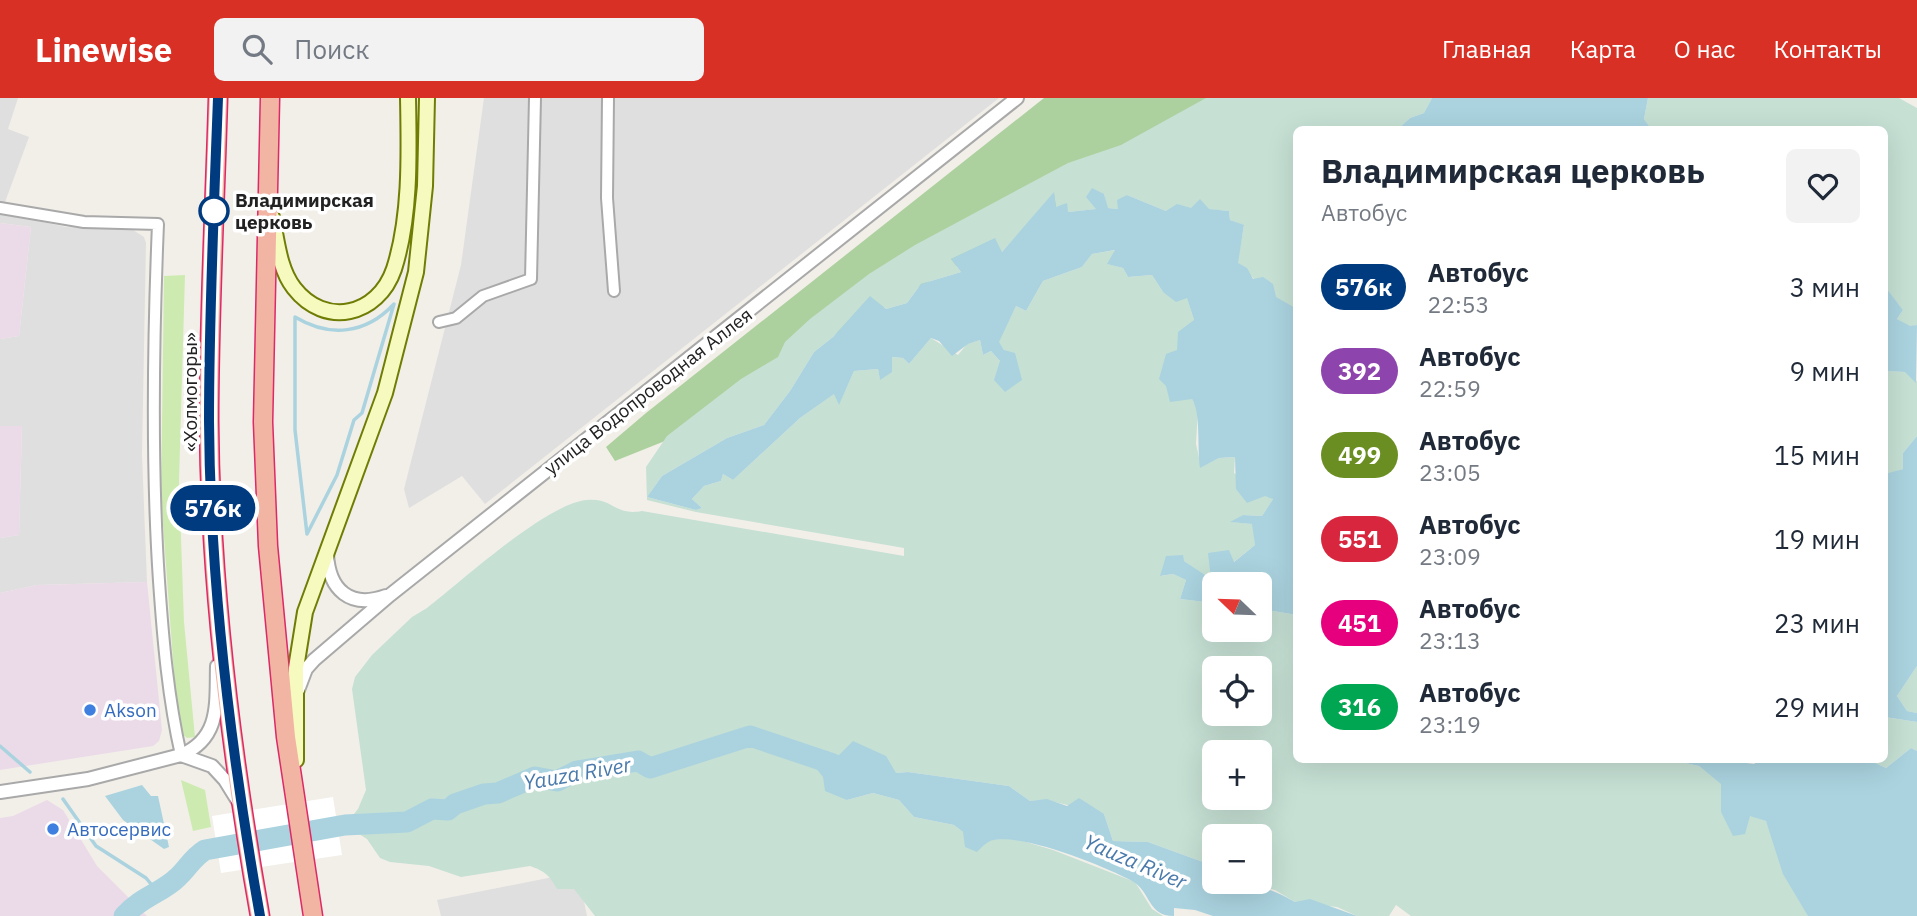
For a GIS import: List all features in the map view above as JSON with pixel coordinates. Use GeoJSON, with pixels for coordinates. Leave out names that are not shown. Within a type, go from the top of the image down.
{"type":"FeatureCollection","features":[{"type":"Feature","properties":{"kind":"highway","name":"«Холмогоры»"},"geometry":{"type":"LineString","coordinates":[[218,98],[209,423],[219,608],[243,811],[260,916]]}},
{"type":"Feature","properties":{"kind":"highway"},"geometry":{"type":"LineString","coordinates":[[270,98],[263,381],[265,483],[272,604],[296,803],[313,916]]}},
{"type":"Feature","properties":{"kind":"main road"},"geometry":{"type":"LineString","coordinates":[[268,198],[283,268],[292,287],[304,299],[316,308],[344,313],[359,310],[373,301],[384,288],[399,251],[406,184],[408,98]]}},
{"type":"Feature","properties":{"kind":"main road"},"geometry":{"type":"LineString","coordinates":[[296,803],[296,697],[300,631],[327,549],[385,393],[408,306],[425,186],[427,98]]}},
{"type":"Feature","properties":{"kind":"street"},"geometry":{"type":"LineString","coordinates":[[439,322],[456,318],[483,296],[531,279],[535,98]]}},
{"type":"Feature","properties":{"kind":"street"},"geometry":{"type":"LineString","coordinates":[[608,98],[607,198],[614,292]]}},
{"type":"Feature","properties":{"kind":"street","name":"улица Водопроводная Аллея"},"geometry":{"type":"LineString","coordinates":[[296,697],[306,669],[314,660],[390,595],[1017,98]]}},
{"type":"Feature","properties":{"kind":"street"},"geometry":{"type":"LineString","coordinates":[[0,208],[84,222],[158,225],[153,407],[156,533],[172,712],[181,755]]}},
{"type":"Feature","properties":{"kind":"street"},"geometry":{"type":"LineString","coordinates":[[327,549],[328,572],[341,592],[361,601],[373,601],[390,595]]}},
{"type":"Feature","properties":{"kind":"street"},"geometry":{"type":"LineString","coordinates":[[0,792],[88,779],[181,755],[201,744],[214,719],[219,608]]}},
{"type":"Feature","properties":{"kind":"street"},"geometry":{"type":"LineString","coordinates":[[181,755],[212,766],[225,780],[243,811]]}},
{"type":"Feature","properties":{"kind":"shaded area"},"geometry":{"type":"Polygon","coordinates":[[[0,98],[18,98],[8,129],[29,137],[1,213],[66,227],[133,230],[144,237],[146,243],[142,455],[147,582],[37,585],[0,593],[0,538],[19,535],[22,427],[0,426],[0,339],[19,336],[31,227],[0,223],[0,98]]]}},
{"type":"Feature","properties":{"kind":"shaded area"},"geometry":{"type":"Polygon","coordinates":[[[484,98],[999,98],[485,504],[462,476],[409,508],[404,489],[461,265],[484,98]]]}},
{"type":"Feature","properties":{"kind":"shaded area"},"geometry":{"type":"Polygon","coordinates":[[[0,223],[31,227],[19,336],[0,339],[0,223]]]}},
{"type":"Feature","properties":{"kind":"shaded area"},"geometry":{"type":"Polygon","coordinates":[[[0,426],[22,426],[19,535],[0,538],[0,426]]]}},
{"type":"Feature","properties":{"kind":"shaded area"},"geometry":{"type":"Polygon","coordinates":[[[147,582],[162,730],[159,741],[153,746],[0,770],[0,593],[37,585],[147,582]]]}},
{"type":"Feature","properties":{"kind":"shaded area"},"geometry":{"type":"Polygon","coordinates":[[[47,800],[63,810],[97,866],[147,916],[0,916],[0,818],[13,816],[47,800]]]}},
{"type":"Feature","properties":{"kind":"shaded area"},"geometry":{"type":"Polygon","coordinates":[[[578,872],[587,916],[441,916],[437,900],[578,872]]]}},
{"type":"Feature","properties":{"kind":"green space"},"geometry":{"type":"Polygon","coordinates":[[[1044,98],[1255,98],[759,377],[665,441],[615,461],[606,447],[646,413],[1044,98]]]}},
{"type":"Feature","properties":{"kind":"green space"},"geometry":{"type":"Polygon","coordinates":[[[1206,98],[1432,98],[1424,113],[1410,118],[1401,126],[1293,126],[1293,307],[1268,292],[1237,263],[1244,226],[1230,220],[1229,211],[1191,208],[1166,211],[1127,195],[1118,209],[1107,208],[1104,194],[1097,209],[1068,212],[1056,207],[1054,194],[1001,253],[994,239],[951,259],[961,272],[921,284],[907,303],[886,309],[870,297],[833,337],[814,352],[790,391],[764,425],[727,438],[662,476],[647,497],[696,510],[702,508],[692,499],[704,486],[721,481],[723,474],[733,480],[800,418],[835,393],[839,404],[854,371],[878,369],[880,379],[891,357],[903,358],[909,364],[931,338],[958,355],[967,344],[980,340],[983,355],[991,351],[1000,361],[1004,350],[998,342],[1016,306],[1026,311],[1043,281],[1082,267],[1092,254],[1116,250],[1108,264],[1123,268],[1128,277],[1152,275],[1163,292],[1187,297],[1194,320],[1192,399],[1198,408],[1196,444],[1201,467],[1219,458],[1235,457],[1234,473],[1273,499],[1262,516],[1243,515],[1232,522],[1253,524],[1255,545],[1221,572],[1202,574],[1184,561],[1161,576],[1173,574],[1186,580],[1180,599],[1202,602],[1202,642],[1272,642],[1272,611],[1293,614],[1293,763],[1685,763],[1699,766],[1722,784],[1721,812],[1750,815],[1766,821],[1808,916],[1411,916],[1396,905],[1389,916],[1357,916],[1337,907],[1295,902],[1272,889],[1272,824],[1202,824],[1202,862],[1148,842],[1113,841],[1104,814],[1047,800],[1030,801],[1009,786],[908,772],[896,773],[821,752],[847,800],[873,793],[899,800],[914,817],[954,825],[963,832],[991,840],[1013,838],[1053,850],[1135,882],[1152,909],[1163,916],[595,916],[574,889],[557,889],[546,874],[530,866],[461,877],[429,866],[390,862],[380,858],[367,839],[345,825],[358,809],[366,790],[352,689],[355,677],[372,655],[412,617],[550,514],[570,504],[596,500],[625,511],[642,511],[904,556],[904,548],[696,512],[647,500],[646,467],[667,436],[741,379],[778,357],[785,342],[810,319],[869,274],[915,245],[1068,163],[1121,145],[1206,98]]]}},
{"type":"Feature","properties":{"kind":"green space"},"geometry":{"type":"Polygon","coordinates":[[[1648,98],[1899,98],[1917,108],[1917,325],[1910,327],[1897,319],[1903,310],[1888,292],[1888,126],[1648,126],[1644,119],[1648,98]]]}},
{"type":"Feature","properties":{"kind":"green space"},"geometry":{"type":"Polygon","coordinates":[[[185,275],[179,481],[184,622],[195,737],[187,738],[180,732],[177,715],[161,497],[164,276],[185,275]]]}},
{"type":"Feature","properties":{"kind":"green space"},"geometry":{"type":"Polygon","coordinates":[[[1888,371],[1906,372],[1916,382],[1917,380],[1917,436],[1903,453],[1903,469],[1888,474],[1888,371]]]}},
{"type":"Feature","properties":{"kind":"green space"},"geometry":{"type":"Polygon","coordinates":[[[1917,666],[1917,713],[1907,711],[1897,696],[1917,666]]]}},
{"type":"Feature","properties":{"kind":"green space"},"geometry":{"type":"Polygon","coordinates":[[[1888,717],[1917,722],[1917,751],[1911,748],[1886,768],[1875,763],[1888,763],[1888,717]]]}},
{"type":"Feature","properties":{"kind":"green space"},"geometry":{"type":"Polygon","coordinates":[[[181,780],[205,790],[211,827],[193,831],[181,780]]]}},
{"type":"Feature","properties":{"kind":"water"},"geometry":{"type":"Polygon","coordinates":[[[1432,98],[1648,98],[1644,119],[1649,126],[1401,126],[1410,118],[1424,113],[1432,98]]]}},
{"type":"Feature","properties":{"kind":"water"},"geometry":{"type":"Polygon","coordinates":[[[1092,188],[1104,194],[1108,208],[1118,209],[1117,200],[1127,195],[1166,211],[1177,204],[1191,208],[1200,199],[1209,209],[1229,211],[1230,220],[1244,225],[1238,263],[1247,268],[1253,279],[1263,277],[1273,284],[1276,297],[1293,307],[1293,614],[1272,611],[1272,572],[1210,572],[1208,553],[1229,550],[1234,562],[1255,545],[1252,524],[1230,522],[1243,515],[1262,516],[1273,499],[1265,496],[1247,503],[1236,489],[1235,457],[1219,458],[1200,468],[1195,405],[1192,399],[1170,402],[1166,386],[1159,379],[1166,354],[1177,350],[1178,332],[1194,320],[1187,298],[1176,302],[1163,292],[1152,275],[1128,277],[1123,268],[1107,264],[1115,250],[1092,254],[1082,267],[1043,281],[1026,311],[1016,306],[999,342],[1004,350],[1015,353],[1022,380],[1005,392],[994,380],[1000,361],[991,351],[983,355],[980,340],[968,344],[952,356],[939,341],[931,338],[909,364],[903,358],[892,357],[892,372],[880,380],[878,369],[854,371],[839,405],[834,394],[800,418],[733,480],[723,474],[721,481],[704,486],[692,499],[702,508],[696,510],[647,497],[662,476],[727,438],[764,425],[790,391],[814,352],[833,337],[870,296],[886,309],[907,303],[921,284],[961,272],[951,259],[995,238],[1002,252],[1054,192],[1056,207],[1067,203],[1068,212],[1096,209],[1086,197],[1092,188]]]}},
{"type":"Feature","properties":{"kind":"water"},"geometry":{"type":"Polygon","coordinates":[[[1888,291],[1903,310],[1897,319],[1910,326],[1917,325],[1916,383],[1905,372],[1888,371],[1888,291]]]}},
{"type":"Feature","properties":{"kind":"water"},"geometry":{"type":"Polygon","coordinates":[[[1917,436],[1917,666],[1897,696],[1907,711],[1917,713],[1917,722],[1888,717],[1888,473],[1903,469],[1903,453],[1917,436]]]}},
{"type":"Feature","properties":{"kind":"water"},"geometry":{"type":"Polygon","coordinates":[[[1183,555],[1184,561],[1202,573],[1202,602],[1180,599],[1186,580],[1173,574],[1160,576],[1166,556],[1183,555]]]}},
{"type":"Feature","properties":{"kind":"water"},"geometry":{"type":"Polygon","coordinates":[[[853,741],[886,756],[896,773],[908,772],[1009,786],[1030,801],[1047,799],[1067,806],[1079,798],[1104,814],[1113,841],[1148,842],[1202,862],[1202,894],[1272,894],[1272,891],[1295,902],[1310,899],[1357,916],[1213,916],[1195,910],[1174,908],[1174,916],[1165,915],[1154,908],[1138,885],[1103,867],[1043,846],[1007,839],[991,841],[977,852],[965,847],[963,832],[954,825],[914,817],[899,800],[873,793],[847,800],[825,791],[823,777],[807,757],[821,752],[838,756],[853,741]]]}},
{"type":"Feature","properties":{"kind":"water"},"geometry":{"type":"Polygon","coordinates":[[[1911,748],[1917,751],[1917,916],[1808,916],[1783,874],[1766,821],[1750,816],[1745,834],[1733,836],[1721,812],[1721,784],[1699,766],[1685,763],[1875,763],[1886,768],[1911,748]]]}},
{"type":"Feature","properties":{"kind":"water"},"geometry":{"type":"Polygon","coordinates":[[[142,785],[151,796],[158,796],[169,847],[164,849],[123,820],[105,796],[142,785]]]}},
{"type":"Feature","properties":{"kind":"pier"},"geometry":{"type":"Polygon","coordinates":[[[333,797],[342,855],[221,873],[212,816],[333,797]]]}},
{"type":"Feature","properties":{"kind":"waterway"},"geometry":{"type":"LineString","coordinates":[[394,304],[362,413],[354,420],[337,475],[307,534],[295,430],[295,317],[321,328],[347,330],[372,322],[394,304]]}},
{"type":"Feature","properties":{"kind":"waterway","name":"Yauza River"},"geometry":{"type":"LineString","coordinates":[[124,916],[172,882],[205,850],[345,825],[407,822],[432,809],[448,810],[455,804],[484,794],[498,793],[535,777],[557,781],[577,771],[638,761],[650,768],[750,736],[833,764]]}},
{"type":"Feature","properties":{"kind":"waterway"},"geometry":{"type":"LineString","coordinates":[[0,746],[30,772]]}},
{"type":"Feature","properties":{"kind":"waterway"},"geometry":{"type":"LineString","coordinates":[[63,799],[96,846],[146,878],[156,890]]}},
{"type":"Feature","properties":{"kind":"bus line","name":"576к"},"geometry":{"type":"LineString","coordinates":[[218,98],[209,423],[215,549],[233,744],[260,916]]}},
{"type":"Feature","properties":{"kind":"place","name":"Владимирская церковь"},"geometry":{"type":"Point","coordinates":[214,211]}},
{"type":"Feature","properties":{"kind":"place","name":"Akson"},"geometry":{"type":"Point","coordinates":[90,710]}},
{"type":"Feature","properties":{"kind":"place","name":"Автосервис"},"geometry":{"type":"Point","coordinates":[53,829]}}]}
